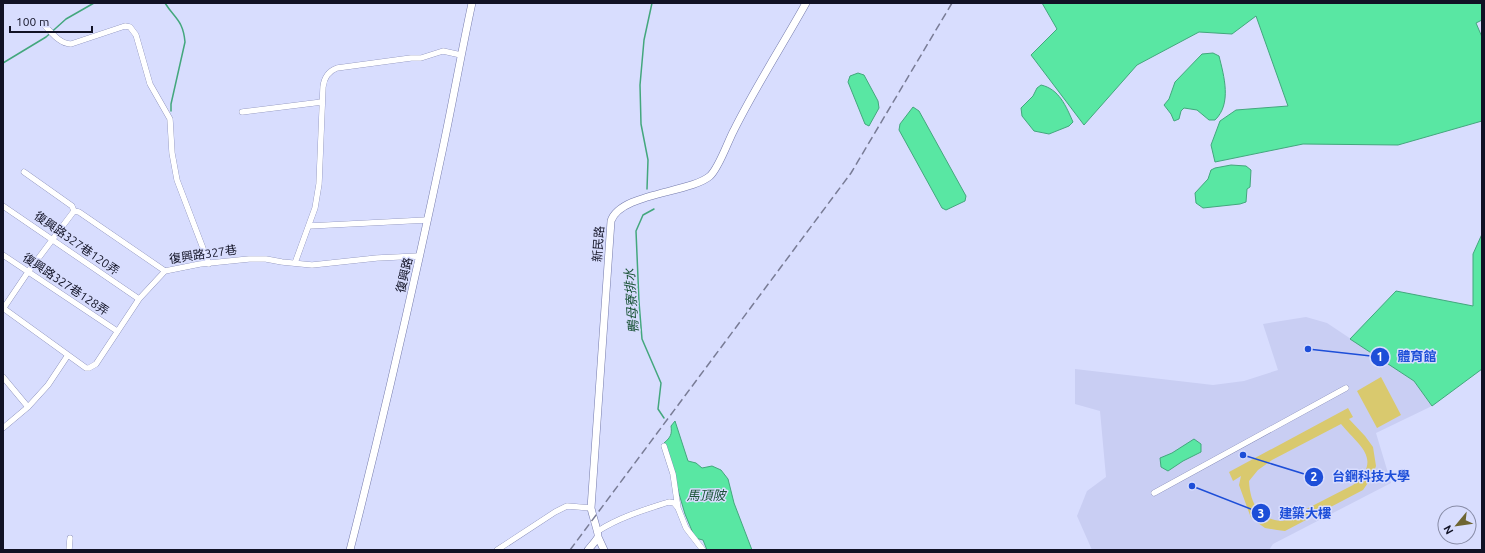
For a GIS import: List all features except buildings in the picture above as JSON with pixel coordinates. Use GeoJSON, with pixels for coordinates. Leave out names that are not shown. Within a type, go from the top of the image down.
{"type":"FeatureCollection","features":[{"type":"Feature","properties":{"kind":"street","name":"復興路"},"geometry":{"type":"LineString","coordinates":[[350,550],[376,447],[442,156],[472,3]]}},
{"type":"Feature","properties":{"kind":"street","name":"新民路"},"geometry":{"type":"LineString","coordinates":[[604,550],[595,526],[591,508],[608,260],[611,221],[613,215],[620,208],[655,194],[696,183],[712,174],[733,130],[767,68],[806,3]]}},
{"type":"Feature","properties":{"kind":"street"},"geometry":{"type":"LineString","coordinates":[[46,27],[54,36],[68,44],[72,44],[125,26],[134,30],[139,42],[150,84],[170,119],[172,153],[177,180],[209,264]]}},
{"type":"Feature","properties":{"kind":"street"},"geometry":{"type":"LineString","coordinates":[[295,263],[315,208],[319,184],[324,81],[332,70],[337,68],[411,58],[421,58],[443,51],[461,55]]}},
{"type":"Feature","properties":{"kind":"street"},"geometry":{"type":"LineString","coordinates":[[242,112],[322,102]]}},
{"type":"Feature","properties":{"kind":"street"},"geometry":{"type":"LineString","coordinates":[[24,172],[72,206],[74,211]]}},
{"type":"Feature","properties":{"kind":"street","name":"復興路327巷120弄"},"geometry":{"type":"LineString","coordinates":[[3,206],[139,299]]}},
{"type":"Feature","properties":{"kind":"street"},"geometry":{"type":"LineString","coordinates":[[3,308],[74,211]]}},
{"type":"Feature","properties":{"kind":"street"},"geometry":{"type":"LineString","coordinates":[[74,211],[79,212],[165,271]]}},
{"type":"Feature","properties":{"kind":"street"},"geometry":{"type":"LineString","coordinates":[[309,226],[427,220]]}},
{"type":"Feature","properties":{"kind":"street","name":"復興路327巷128弄"},"geometry":{"type":"LineString","coordinates":[[3,255],[116,332]]}},
{"type":"Feature","properties":{"kind":"street","name":"復興路327巷"},"geometry":{"type":"LineString","coordinates":[[3,308],[86,368],[93,367],[139,299],[165,271],[195,265],[266,259],[312,265],[377,258],[419,256]]}},
{"type":"Feature","properties":{"kind":"street"},"geometry":{"type":"LineString","coordinates":[[3,428],[28,406],[48,385],[68,355]]}},
{"type":"Feature","properties":{"kind":"street"},"geometry":{"type":"LineString","coordinates":[[3,377],[28,406]]}},
{"type":"Feature","properties":{"kind":"street"},"geometry":{"type":"LineString","coordinates":[[1154,493],[1346,388]]}},
{"type":"Feature","properties":{"kind":"street"},"geometry":{"type":"LineString","coordinates":[[664,446],[673,474],[678,508],[686,528],[703,550]]}},
{"type":"Feature","properties":{"kind":"street"},"geometry":{"type":"LineString","coordinates":[[588,550],[598,534],[612,522],[669,502],[674,503],[678,508]]}},
{"type":"Feature","properties":{"kind":"street"},"geometry":{"type":"LineString","coordinates":[[498,550],[567,506],[591,508]]}},
{"type":"Feature","properties":{"kind":"street"},"geometry":{"type":"LineString","coordinates":[[68,550],[70,538]]}},
{"type":"Feature","properties":{"kind":"shaded area"},"geometry":{"type":"Polygon","coordinates":[[[1306,317],[1327,323],[1414,381],[1432,406],[1376,433],[1391,483],[1273,544],[1269,550],[1092,550],[1077,516],[1087,491],[1106,477],[1100,411],[1075,404],[1075,369],[1213,385],[1244,381],[1278,370],[1263,324],[1306,317]]]}},
{"type":"Feature","properties":{"kind":"shaded area"},"geometry":{"type":"Polygon","coordinates":[[[1381,377],[1401,415],[1377,428],[1357,391],[1381,377]]]}},
{"type":"Feature","properties":{"kind":"shaded area"},"geometry":{"type":"Polygon","coordinates":[[[1348,408],[1353,417],[1349,419],[1373,447],[1376,466],[1372,477],[1363,490],[1285,531],[1265,528],[1251,518],[1239,485],[1241,476],[1233,481],[1229,472],[1348,408]],[[1341,424],[1272,460],[1258,470],[1249,481],[1251,496],[1257,509],[1262,514],[1275,520],[1283,521],[1353,485],[1362,476],[1367,467],[1365,453],[1341,424]]]}},
{"type":"Feature","properties":{"kind":"water"},"geometry":{"type":"Polygon","coordinates":[[[1042,3],[1482,3],[1482,20],[1476,23],[1482,37],[1482,121],[1398,145],[1303,144],[1215,162],[1211,145],[1220,121],[1236,110],[1288,106],[1256,16],[1232,34],[1199,32],[1137,65],[1084,125],[1031,55],[1057,29],[1042,3]]]}},
{"type":"Feature","properties":{"kind":"water"},"geometry":{"type":"Polygon","coordinates":[[[1213,53],[1219,56],[1223,72],[1225,98],[1224,106],[1220,113],[1215,120],[1209,120],[1197,110],[1184,108],[1181,111],[1179,119],[1174,121],[1164,105],[1169,99],[1175,82],[1202,54],[1213,53]]]}},
{"type":"Feature","properties":{"kind":"water"},"geometry":{"type":"Polygon","coordinates":[[[858,73],[864,75],[878,101],[879,108],[869,126],[865,124],[848,82],[850,76],[858,73]]]}},
{"type":"Feature","properties":{"kind":"water"},"geometry":{"type":"Polygon","coordinates":[[[1041,85],[1053,90],[1057,94],[1065,104],[1073,122],[1069,126],[1049,134],[1034,131],[1022,116],[1021,108],[1041,85]]]}},
{"type":"Feature","properties":{"kind":"water"},"geometry":{"type":"Polygon","coordinates":[[[913,107],[919,111],[966,196],[965,201],[946,210],[942,208],[899,130],[900,124],[913,107]]]}},
{"type":"Feature","properties":{"kind":"water"},"geometry":{"type":"Polygon","coordinates":[[[1231,165],[1246,166],[1251,170],[1250,187],[1247,189],[1246,202],[1203,208],[1196,203],[1195,193],[1208,179],[1211,170],[1231,165]]]}},
{"type":"Feature","properties":{"kind":"water"},"geometry":{"type":"Polygon","coordinates":[[[1482,234],[1482,369],[1432,406],[1414,381],[1350,339],[1396,291],[1473,306],[1473,254],[1482,234]]]}},
{"type":"Feature","properties":{"kind":"water","name":"馬頂陂"},"geometry":{"type":"Polygon","coordinates":[[[675,421],[688,461],[696,463],[702,468],[712,466],[721,470],[728,479],[734,503],[752,550],[707,550],[703,540],[695,538],[685,514],[664,443],[670,435],[671,426],[675,421]]]}},
{"type":"Feature","properties":{"kind":"water"},"geometry":{"type":"Polygon","coordinates":[[[1194,439],[1201,444],[1201,452],[1168,471],[1161,467],[1160,458],[1172,453],[1194,439]]]}},
{"type":"Feature","properties":{"kind":"waterway"},"geometry":{"type":"LineString","coordinates":[[3,63],[46,37],[66,19],[94,3]]}},
{"type":"Feature","properties":{"kind":"waterway"},"geometry":{"type":"LineString","coordinates":[[165,3],[178,20],[185,42],[171,104],[171,111]]}},
{"type":"Feature","properties":{"kind":"waterway","name":"鴨母寮排水"},"geometry":{"type":"LineString","coordinates":[[647,189],[648,160],[641,124],[640,85],[644,40],[652,3]]}},
{"type":"Feature","properties":{"kind":"waterway","name":"鴨母寮排水"},"geometry":{"type":"LineString","coordinates":[[654,209],[643,215],[636,231],[639,302],[642,339],[661,383],[658,409],[664,418]]}},
{"type":"Feature","properties":{"kind":"railway"},"geometry":{"type":"LineString","coordinates":[[570,550],[851,173],[952,3]]}},
{"type":"Feature","properties":{"kind":"place","name":"體育館"},"geometry":{"type":"Point","coordinates":[1308,349]}},
{"type":"Feature","properties":{"kind":"place","name":"台鋼科技大學"},"geometry":{"type":"Point","coordinates":[1243,455]}},
{"type":"Feature","properties":{"kind":"place","name":"建築大樓"},"geometry":{"type":"Point","coordinates":[1192,486]}}]}
